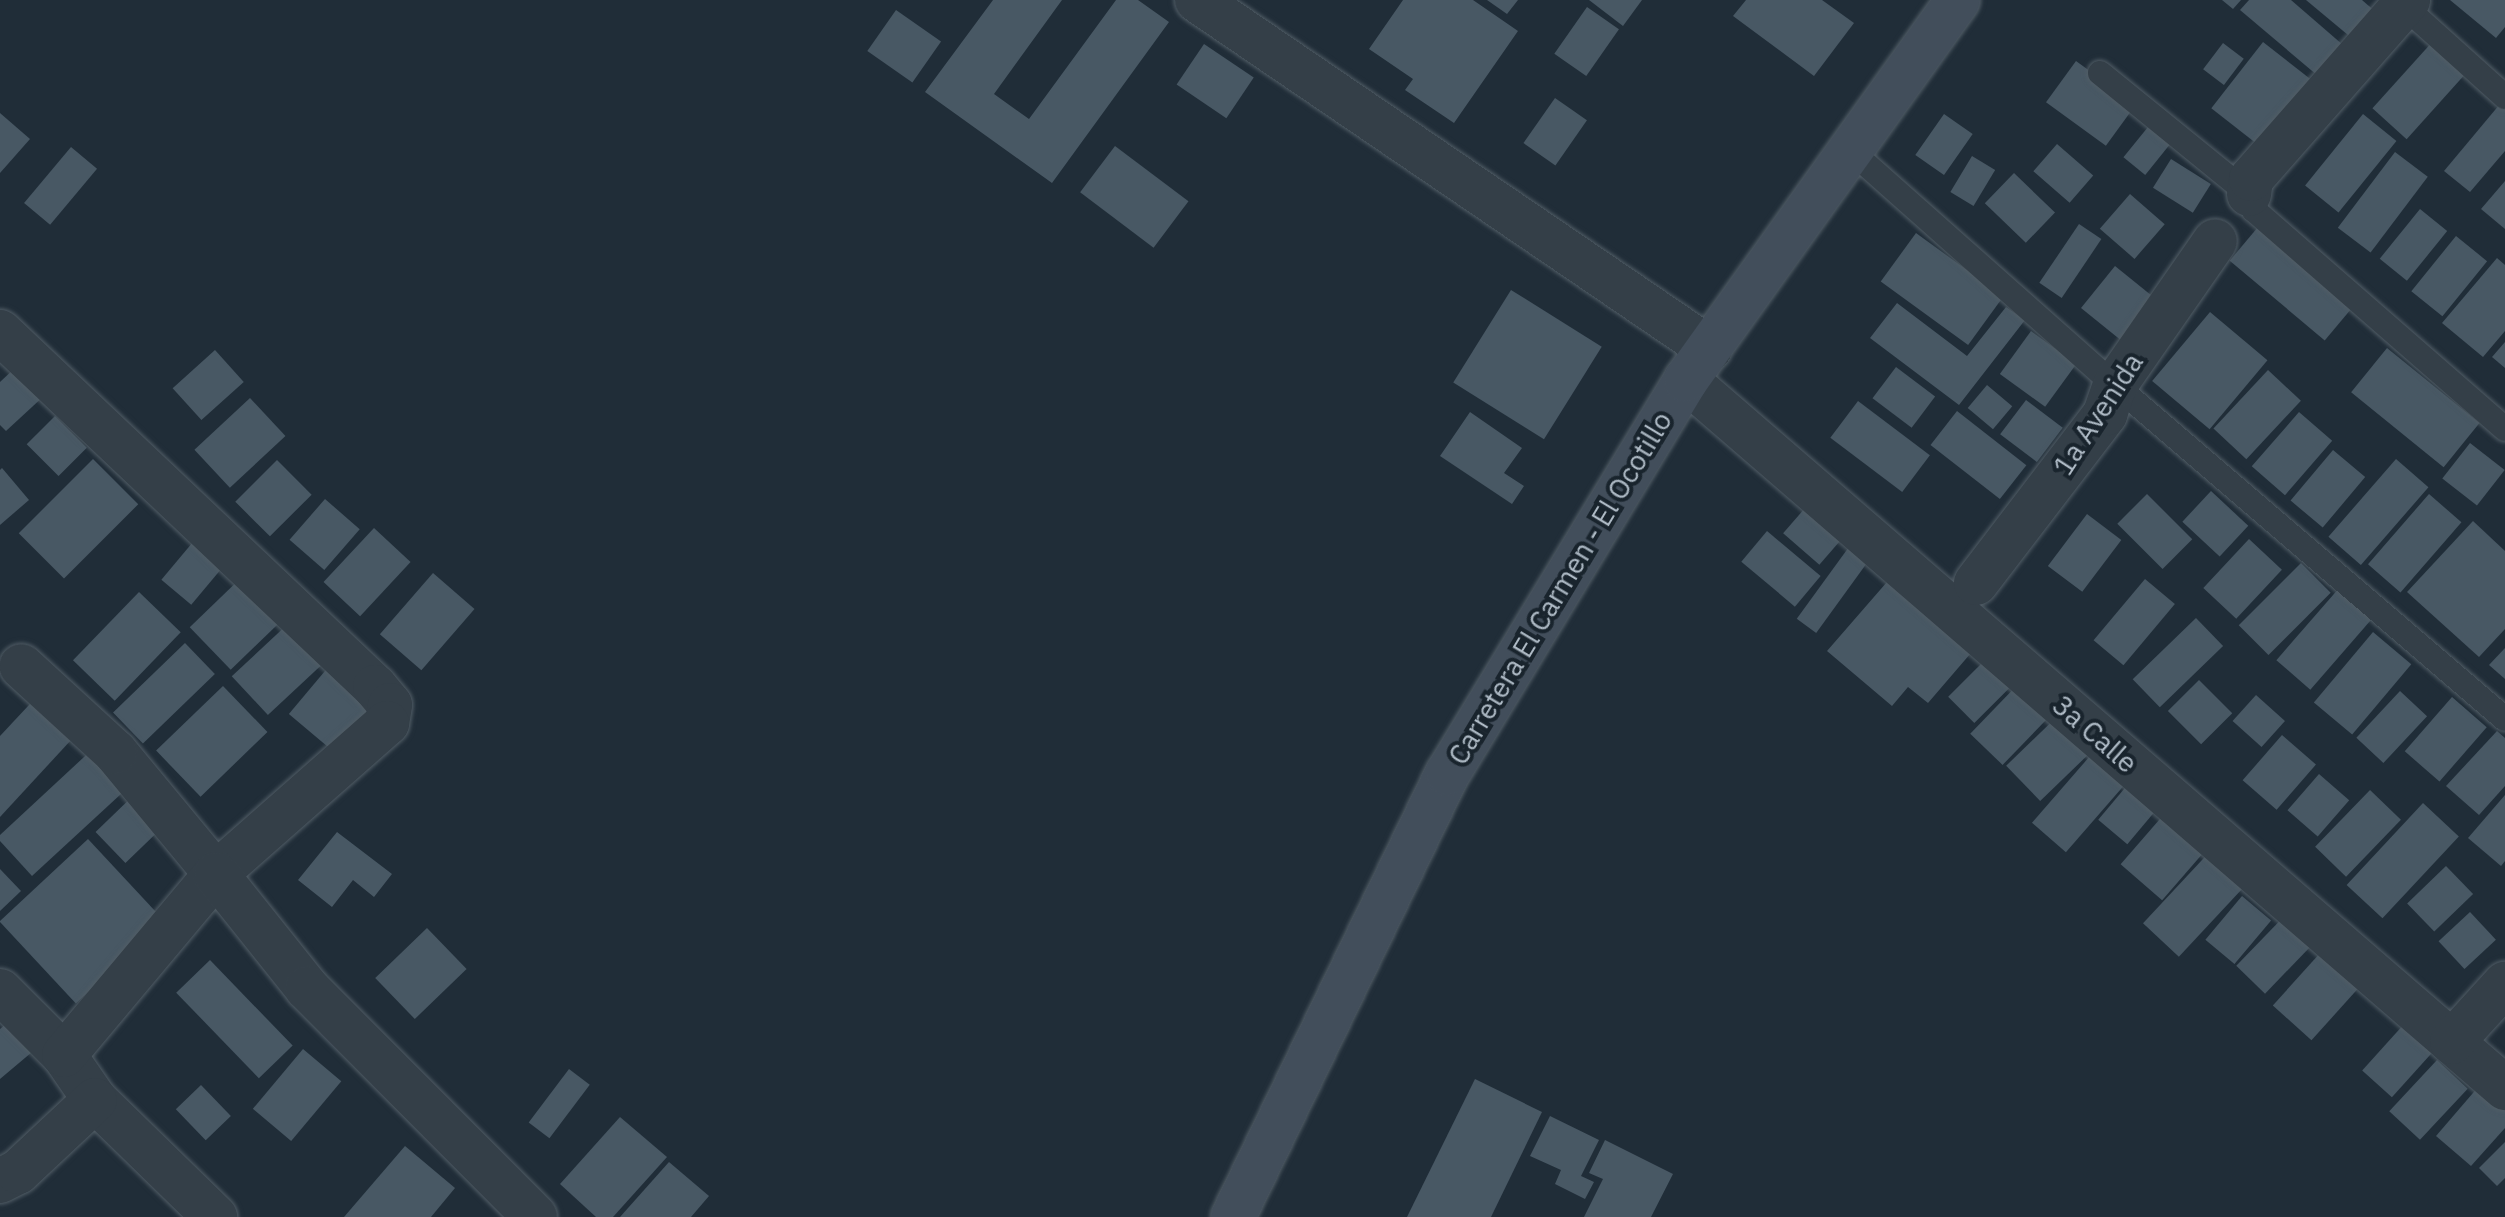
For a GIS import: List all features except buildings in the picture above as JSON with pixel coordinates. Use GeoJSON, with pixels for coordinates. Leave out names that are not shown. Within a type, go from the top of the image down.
{"type":"FeatureCollection","features":[{"type":"Feature","properties":{"kind":"main road","name":"Carretera El Carmen - El Ocotillo"},"geometry":{"type":"LineString","coordinates":[[1233,1217],[1448,773],[1698,365],[1958,0]]}},
{"type":"Feature","properties":{"kind":"street","name":"3a Calle"},"geometry":{"type":"LineString","coordinates":[[1197,0],[1698,365],[2505,1088]]}},
{"type":"Feature","properties":{"kind":"street"},"geometry":{"type":"LineString","coordinates":[[2249,194],[2251,179],[2406,3]]}},
{"type":"Feature","properties":{"kind":"street","name":"1a Avenida"},"geometry":{"type":"LineString","coordinates":[[1976,583],[2105,414],[2115,385],[2215,241]]}},
{"type":"Feature","properties":{"kind":"street"},"geometry":{"type":"LineString","coordinates":[[0,332],[375,687],[390,705],[387,723],[216,874],[64,1055]]}},
{"type":"Feature","properties":{"kind":"street"},"geometry":{"type":"LineString","coordinates":[[7,665],[115,752],[307,988],[535,1217]]}},
{"type":"Feature","properties":{"kind":"street"},"geometry":{"type":"LineString","coordinates":[[2452,1042],[2505,984]]}},
{"type":"Feature","properties":{"kind":"street"},"geometry":{"type":"LineString","coordinates":[[0,991],[64,1055],[95,1100],[215,1217]]}},
{"type":"Feature","properties":{"kind":"street"},"geometry":{"type":"LineString","coordinates":[[0,1181],[18,1172],[95,1100]]}},
{"type":"Feature","properties":{"kind":"lane"},"geometry":{"type":"LineString","coordinates":[[2406,3],[2505,97]]}},
{"type":"Feature","properties":{"kind":"lane"},"geometry":{"type":"LineString","coordinates":[[2100,73],[2249,194],[2254,210],[2505,429]]}},
{"type":"Feature","properties":{"kind":"lane"},"geometry":{"type":"LineString","coordinates":[[1851,151],[2115,385],[2505,719]]}}]}
